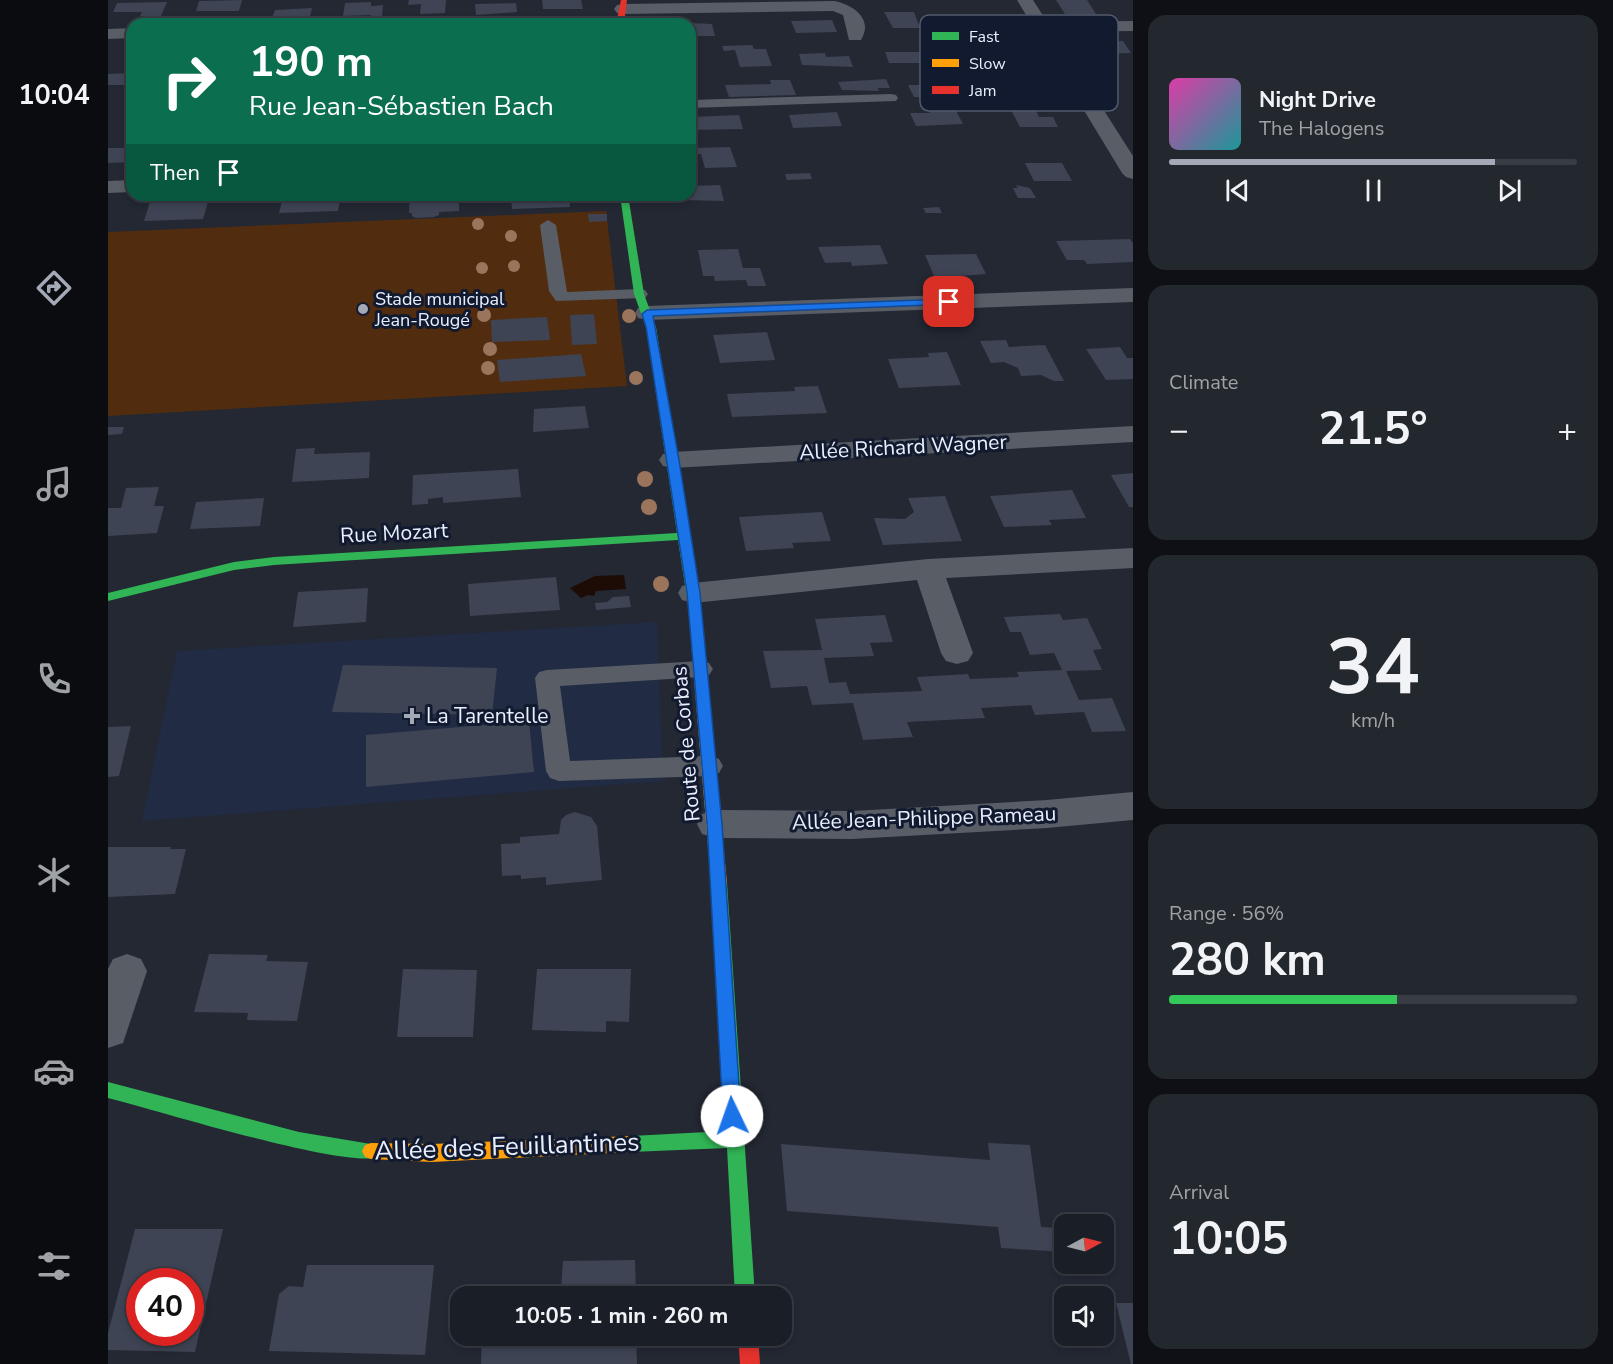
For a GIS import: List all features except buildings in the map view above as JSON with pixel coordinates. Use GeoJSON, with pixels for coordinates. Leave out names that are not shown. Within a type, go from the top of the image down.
{"type":"FeatureCollection","features":[{"type":"Feature","properties":{"kind":"street"},"geometry":{"type":"LineString","coordinates":[[1025,0],[1034,15]]}},
{"type":"Feature","properties":{"kind":"street"},"geometry":{"type":"LineString","coordinates":[[622,11],[845,4],[854,19],[855,36]]}},
{"type":"Feature","properties":{"kind":"street"},"geometry":{"type":"LineString","coordinates":[[1118,26],[1133,26]]}},
{"type":"Feature","properties":{"kind":"street"},"geometry":{"type":"LineString","coordinates":[[108,34],[126,33]]}},
{"type":"Feature","properties":{"kind":"street"},"geometry":{"type":"LineString","coordinates":[[108,51],[126,50]]}},
{"type":"Feature","properties":{"kind":"street"},"geometry":{"type":"LineString","coordinates":[[1094,111],[1133,173]]}},
{"type":"Feature","properties":{"kind":"street"},"geometry":{"type":"LineString","coordinates":[[108,187],[126,186]]}},
{"type":"Feature","properties":{"kind":"street","name":"Route de Corbas"},"geometry":{"type":"LineString","coordinates":[[625,201],[643,304],[651,327],[674,460],[693,593],[715,824],[744,1286]]}},
{"type":"Feature","properties":{"kind":"street"},"geometry":{"type":"LineString","coordinates":[[643,304],[1133,295]]}},
{"type":"Feature","properties":{"kind":"street","name":"Allée Richard Wagner"},"geometry":{"type":"LineString","coordinates":[[674,460],[1133,434]]}},
{"type":"Feature","properties":{"kind":"street","name":"Rue Mozart"},"geometry":{"type":"LineString","coordinates":[[108,597],[234,566],[274,561],[685,536]]}},
{"type":"Feature","properties":{"kind":"street"},"geometry":{"type":"LineString","coordinates":[[693,593],[928,569],[1133,558]]}},
{"type":"Feature","properties":{"kind":"street"},"geometry":{"type":"LineString","coordinates":[[928,569],[957,653]]}},
{"type":"Feature","properties":{"kind":"street","name":"Allée Jean-Philippe Rameau"},"geometry":{"type":"LineString","coordinates":[[715,824],[852,825],[1047,814],[1133,806]]}},
{"type":"Feature","properties":{"kind":"street"},"geometry":{"type":"LineString","coordinates":[[108,1029],[127,971]]}},
{"type":"Feature","properties":{"kind":"street","name":"Allée des Feuillantines"},"geometry":{"type":"LineString","coordinates":[[108,1090],[299,1140],[353,1150],[432,1153],[734,1139]]}},
{"type":"Feature","properties":{"kind":"street"},"geometry":{"type":"LineString","coordinates":[[749,1346],[750,1364]]}},
{"type":"Feature","properties":{"kind":"lane"},"geometry":{"type":"LineString","coordinates":[[696,104],[891,98]]}},
{"type":"Feature","properties":{"kind":"lane"},"geometry":{"type":"LineString","coordinates":[[696,111],[850,107]]}},
{"type":"Feature","properties":{"kind":"lane"},"geometry":{"type":"LineString","coordinates":[[548,225],[558,291],[562,297],[643,304]]}},
{"type":"Feature","properties":{"kind":"lane"},"geometry":{"type":"LineString","coordinates":[[701,669],[547,678],[559,771],[710,766]]}},
{"type":"Feature","properties":{"kind":"shaded area","name":"Stade municipal Jean-Rougé"},"geometry":{"type":"Polygon","coordinates":[[[606,211],[627,386],[108,416],[108,232],[606,211]]]}},
{"type":"Feature","properties":{"kind":"shaded area"},"geometry":{"type":"Polygon","coordinates":[[[624,575],[626,589],[596,591],[594,596],[588,595],[581,598],[570,588],[595,576],[624,575]]]}},
{"type":"Feature","properties":{"kind":"shaded area","name":"La Tarentelle"},"geometry":{"type":"Polygon","coordinates":[[[657,622],[663,781],[142,821],[177,651],[657,622]]]}},
{"type":"Feature","properties":{"kind":"traffic: fast"},"geometry":{"type":"LineString","coordinates":[[625,201],[639,294],[651,327],[694,605]]}},
{"type":"Feature","properties":{"kind":"traffic: fast"},"geometry":{"type":"LineString","coordinates":[[108,597],[234,566],[274,561],[685,536]]}},
{"type":"Feature","properties":{"kind":"traffic: fast"},"geometry":{"type":"LineString","coordinates":[[719,883],[744,1286]]}},
{"type":"Feature","properties":{"kind":"traffic: fast"},"geometry":{"type":"LineString","coordinates":[[108,1090],[299,1140],[371,1151]]}},
{"type":"Feature","properties":{"kind":"traffic: fast"},"geometry":{"type":"LineString","coordinates":[[631,1144],[734,1139]]}},
{"type":"Feature","properties":{"kind":"traffic: slow"},"geometry":{"type":"LineString","coordinates":[[694,605],[719,883]]}},
{"type":"Feature","properties":{"kind":"traffic: slow"},"geometry":{"type":"LineString","coordinates":[[371,1151],[432,1153],[631,1144]]}},
{"type":"Feature","properties":{"kind":"traffic: jam"},"geometry":{"type":"LineString","coordinates":[[621,18],[624,0]]}},
{"type":"Feature","properties":{"kind":"traffic: jam"},"geometry":{"type":"LineString","coordinates":[[749,1346],[750,1364]]}},
{"type":"Feature","properties":{"kind":"place","name":"Stade municipal Jean-Rougé"},"geometry":{"type":"Point","coordinates":[363,309]}},
{"type":"Feature","properties":{"kind":"place","name":"La Tarentelle"},"geometry":{"type":"Point","coordinates":[412,716]}},
{"type":"Feature","properties":{"kind":"route"},"geometry":{"type":"LineString","coordinates":[[732,1116],[715,824],[691,573],[674,460],[647,314],[949,302]]}}]}
